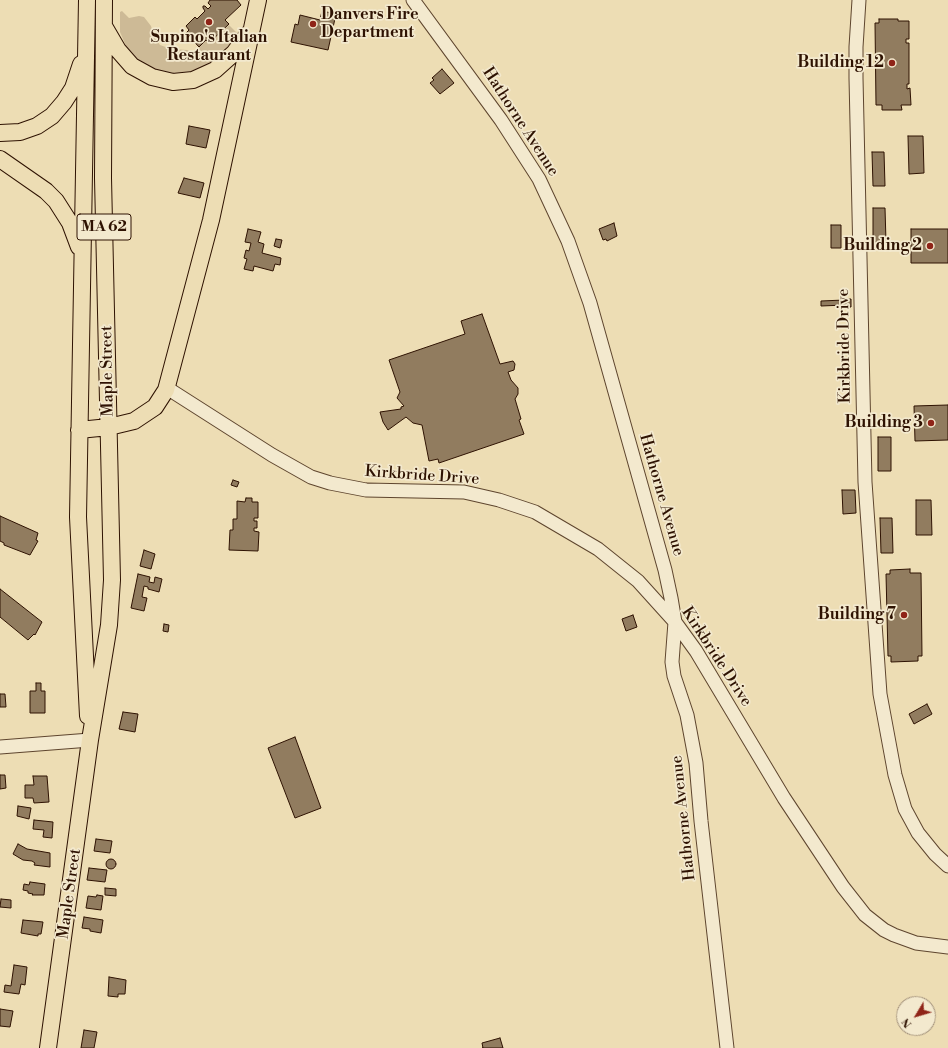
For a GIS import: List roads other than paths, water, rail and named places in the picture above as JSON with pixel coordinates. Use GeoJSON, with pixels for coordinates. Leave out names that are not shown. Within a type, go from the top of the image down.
{"type":"FeatureCollection","features":[{"type":"Feature","properties":{"kind":"main road","name":"Maple Street"},"geometry":{"type":"LineString","coordinates":[[87,0],[78,517],[84,664],[90,740]]}},
{"type":"Feature","properties":{"kind":"main road","name":"Maple Street"},"geometry":{"type":"LineString","coordinates":[[48,1048],[90,740],[106,648],[112,580],[104,202],[104,0]]}},
{"type":"Feature","properties":{"kind":"main road"},"geometry":{"type":"LineString","coordinates":[[79,430],[129,423],[144,416],[159,404],[167,388],[211,220],[258,0]]}},
{"type":"Feature","properties":{"kind":"main road"},"geometry":{"type":"LineString","coordinates":[[104,26],[120,53],[137,70],[155,79],[177,82],[201,77],[223,64],[240,45],[254,19]]}},
{"type":"Feature","properties":{"kind":"main road"},"geometry":{"type":"LineString","coordinates":[[0,134],[20,132],[37,126],[52,116],[64,102],[77,78],[83,54],[86,31]]}},
{"type":"Feature","properties":{"kind":"main road"},"geometry":{"type":"LineString","coordinates":[[0,159],[46,191],[60,206],[76,236],[83,266]]}},
{"type":"Feature","properties":{"kind":"street","name":"Hathorne Avenue"},"geometry":{"type":"LineString","coordinates":[[414,0],[497,114],[539,179],[568,241],[590,303],[665,570],[675,622],[672,662],[674,676],[687,715],[696,763],[727,1048]]}},
{"type":"Feature","properties":{"kind":"street","name":"Kirkbride Drive"},"geometry":{"type":"LineString","coordinates":[[859,0],[856,78],[865,482],[880,694],[896,775],[905,809],[918,833],[935,854],[948,866]]}},
{"type":"Feature","properties":{"kind":"street","name":"Kirkbride Drive"},"geometry":{"type":"LineString","coordinates":[[167,388],[291,467],[330,483],[379,491],[464,492],[499,500],[535,512],[598,549],[638,581],[675,622],[696,651],[784,798],[843,887],[865,915],[884,930],[894,935],[916,943],[948,947]]}},
{"type":"Feature","properties":{"kind":"street"},"geometry":{"type":"LineString","coordinates":[[0,747],[90,740]]}},
{"type":"Feature","properties":{"kind":"place","name":"Supino's Italian Restaurant"},"geometry":{"type":"Point","coordinates":[209,22]}},
{"type":"Feature","properties":{"kind":"place","name":"Danvers Fire Department"},"geometry":{"type":"Point","coordinates":[313,24]}},
{"type":"Feature","properties":{"kind":"place","name":"Building 12"},"geometry":{"type":"Point","coordinates":[892,63]}},
{"type":"Feature","properties":{"kind":"place","name":"Building 2"},"geometry":{"type":"Point","coordinates":[930,246]}},
{"type":"Feature","properties":{"kind":"place","name":"Building 3"},"geometry":{"type":"Point","coordinates":[931,423]}},
{"type":"Feature","properties":{"kind":"place","name":"Building 7"},"geometry":{"type":"Point","coordinates":[904,615]}}]}
